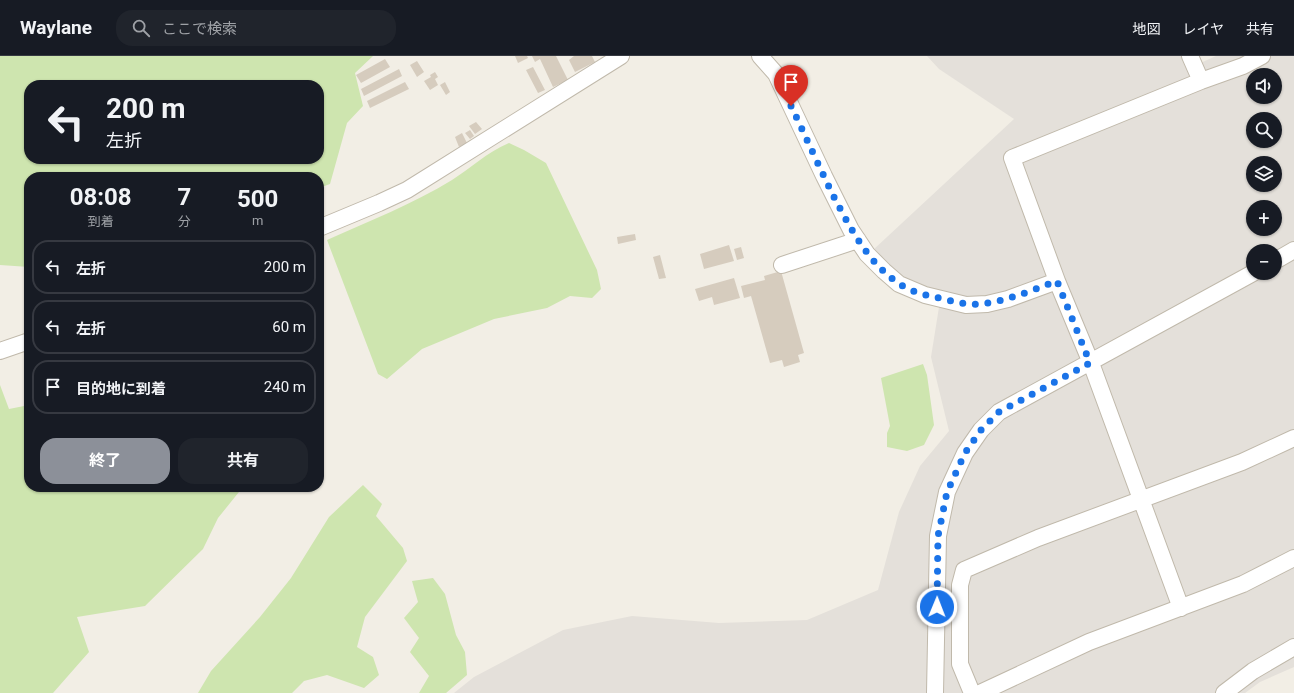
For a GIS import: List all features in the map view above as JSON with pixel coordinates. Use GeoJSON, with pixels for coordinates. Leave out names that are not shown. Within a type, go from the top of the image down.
{"type":"FeatureCollection","features":[{"type":"Feature","properties":{"kind":"street"},"geometry":{"type":"LineString","coordinates":[[324,226],[407,190],[621,56]]}},
{"type":"Feature","properties":{"kind":"street"},"geometry":{"type":"LineString","coordinates":[[760,56],[776,74],[824,176],[858,240],[867,254],[899,284],[925,295],[966,304],[987,304],[1008,299],[1057,281]]}},
{"type":"Feature","properties":{"kind":"street"},"geometry":{"type":"LineString","coordinates":[[1190,56],[1201,81]]}},
{"type":"Feature","properties":{"kind":"street"},"geometry":{"type":"LineString","coordinates":[[1181,608],[1012,158],[1201,81],[1243,66],[1262,56]]}},
{"type":"Feature","properties":{"kind":"street"},"geometry":{"type":"LineString","coordinates":[[782,265],[858,240]]}},
{"type":"Feature","properties":{"kind":"street"},"geometry":{"type":"LineString","coordinates":[[1282,257],[1294,250]]}},
{"type":"Feature","properties":{"kind":"street"},"geometry":{"type":"LineString","coordinates":[[936,693],[938,536],[947,492],[965,453],[981,430],[999,412],[1246,277]]}},
{"type":"Feature","properties":{"kind":"street"},"geometry":{"type":"LineString","coordinates":[[0,351],[24,343]]}},
{"type":"Feature","properties":{"kind":"street"},"geometry":{"type":"LineString","coordinates":[[972,693],[960,664],[960,585],[964,570],[1038,538],[1242,462],[1294,438]]}},
{"type":"Feature","properties":{"kind":"street"},"geometry":{"type":"LineString","coordinates":[[980,693],[1089,642],[1243,584],[1294,558]]}},
{"type":"Feature","properties":{"kind":"street"},"geometry":{"type":"LineString","coordinates":[[1224,693],[1253,671],[1294,647]]}},
{"type":"Feature","properties":{"kind":"shaded area"},"geometry":{"type":"Polygon","coordinates":[[[927,56],[1182,56],[1187,69],[1216,56],[1294,56],[1294,667],[1260,682],[1245,693],[454,693],[474,677],[563,630],[632,616],[719,623],[807,620],[878,590],[899,512],[920,466],[949,431],[931,357],[939,307],[944,292],[913,282],[889,267],[873,250],[1014,119],[939,69],[927,56]]]}},
{"type":"Feature","properties":{"kind":"green space"},"geometry":{"type":"Polygon","coordinates":[[[0,56],[373,56],[355,73],[363,106],[347,123],[330,184],[324,186],[324,172],[24,172],[24,267],[0,265],[0,56]]]}},
{"type":"Feature","properties":{"kind":"green space"},"geometry":{"type":"Polygon","coordinates":[[[509,143],[546,163],[597,270],[601,289],[592,298],[570,296],[547,308],[494,319],[422,349],[387,379],[378,374],[327,240],[422,197],[452,180],[486,155],[509,143]]]}},
{"type":"Feature","properties":{"kind":"green space"},"geometry":{"type":"Polygon","coordinates":[[[923,364],[927,375],[934,425],[924,445],[907,451],[887,447],[887,433],[890,426],[881,378],[923,364]]]}},
{"type":"Feature","properties":{"kind":"green space"},"geometry":{"type":"Polygon","coordinates":[[[0,385],[9,409],[24,406],[24,492],[239,492],[218,518],[203,549],[145,606],[77,617],[89,652],[53,693],[0,693],[0,385]]]}},
{"type":"Feature","properties":{"kind":"green space"},"geometry":{"type":"Polygon","coordinates":[[[363,485],[382,504],[376,516],[403,548],[407,561],[365,617],[357,647],[373,657],[379,675],[364,688],[327,675],[304,681],[292,693],[198,693],[211,671],[260,617],[291,578],[329,517],[363,485]]]}},
{"type":"Feature","properties":{"kind":"green space"},"geometry":{"type":"Polygon","coordinates":[[[433,578],[445,594],[456,635],[465,652],[467,675],[446,693],[419,693],[429,676],[410,652],[419,638],[404,618],[418,602],[412,581],[433,578]]]}},
{"type":"Feature","properties":{"kind":"building"},"geometry":{"type":"Polygon","coordinates":[[[515,56],[527,56],[528,58],[518,63],[515,56]]]}},
{"type":"Feature","properties":{"kind":"building"},"geometry":{"type":"Polygon","coordinates":[[[532,56],[556,56],[568,80],[553,87],[540,59],[535,62],[532,56]]]}},
{"type":"Feature","properties":{"kind":"building"},"geometry":{"type":"Polygon","coordinates":[[[574,56],[592,56],[595,62],[575,72],[569,60],[574,56]]]}},
{"type":"Feature","properties":{"kind":"building"},"geometry":{"type":"Polygon","coordinates":[[[385,59],[390,67],[361,83],[356,75],[385,59]]]}},
{"type":"Feature","properties":{"kind":"building"},"geometry":{"type":"Polygon","coordinates":[[[417,61],[424,72],[417,77],[410,65],[417,61]]]}},
{"type":"Feature","properties":{"kind":"building"},"geometry":{"type":"Polygon","coordinates":[[[533,67],[545,90],[538,93],[526,70],[533,67]]]}},
{"type":"Feature","properties":{"kind":"building"},"geometry":{"type":"Polygon","coordinates":[[[399,69],[402,76],[364,96],[361,89],[399,69]]]}},
{"type":"Feature","properties":{"kind":"building"},"geometry":{"type":"Polygon","coordinates":[[[435,72],[438,77],[435,79],[438,85],[430,90],[424,81],[431,77],[430,75],[435,72]]]}},
{"type":"Feature","properties":{"kind":"building"},"geometry":{"type":"Polygon","coordinates":[[[405,82],[409,89],[370,108],[367,101],[405,82]]]}},
{"type":"Feature","properties":{"kind":"building"},"geometry":{"type":"Polygon","coordinates":[[[445,82],[450,92],[446,95],[440,85],[445,82]]]}},
{"type":"Feature","properties":{"kind":"building"},"geometry":{"type":"Polygon","coordinates":[[[476,122],[482,129],[475,134],[469,126],[476,122]]]}},
{"type":"Feature","properties":{"kind":"building"},"geometry":{"type":"Polygon","coordinates":[[[470,130],[474,136],[470,139],[465,133],[470,130]]]}},
{"type":"Feature","properties":{"kind":"building"},"geometry":{"type":"Polygon","coordinates":[[[462,133],[467,143],[459,147],[455,137],[462,133]]]}},
{"type":"Feature","properties":{"kind":"building"},"geometry":{"type":"Polygon","coordinates":[[[635,234],[636,240],[618,244],[617,237],[635,234]]]}},
{"type":"Feature","properties":{"kind":"building"},"geometry":{"type":"Polygon","coordinates":[[[729,245],[734,261],[704,269],[700,254],[729,245]]]}},
{"type":"Feature","properties":{"kind":"building"},"geometry":{"type":"Polygon","coordinates":[[[741,247],[744,258],[737,260],[734,249],[741,247]]]}},
{"type":"Feature","properties":{"kind":"building"},"geometry":{"type":"Polygon","coordinates":[[[660,255],[666,278],[659,279],[653,257],[660,255]]]}},
{"type":"Feature","properties":{"kind":"building"},"geometry":{"type":"Polygon","coordinates":[[[781,271],[804,353],[798,355],[800,362],[784,367],[782,360],[770,363],[751,296],[744,298],[741,286],[765,280],[764,276],[781,271]]]}},
{"type":"Feature","properties":{"kind":"building"},"geometry":{"type":"Polygon","coordinates":[[[734,278],[740,298],[714,305],[712,297],[699,301],[695,289],[734,278]]]}},
{"type":"Feature","properties":{"kind":"route"},"geometry":{"type":"LineString","coordinates":[[791,106],[824,176],[852,230],[867,254],[899,284],[925,295],[966,304],[987,304],[1008,299],[1057,281],[1090,363],[999,412],[981,430],[965,453],[947,492],[938,536],[937,607]]}}]}
